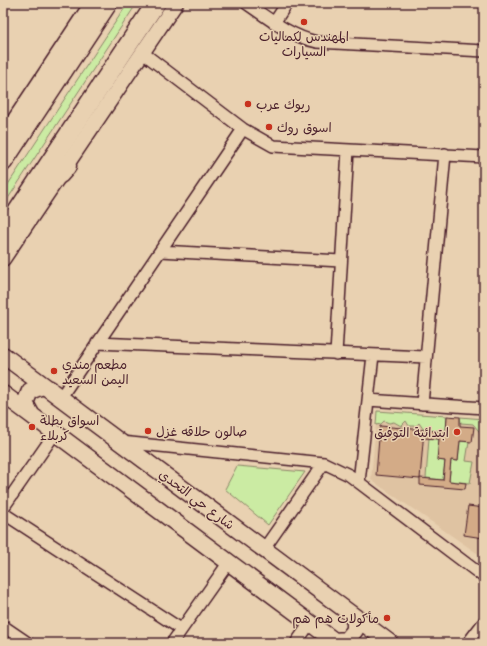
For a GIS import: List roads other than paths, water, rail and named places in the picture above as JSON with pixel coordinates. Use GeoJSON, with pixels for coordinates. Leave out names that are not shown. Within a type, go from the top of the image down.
{"type":"FeatureCollection","features":[{"type":"Feature","properties":{"kind":"main road"},"geometry":{"type":"LineString","coordinates":[[3,162],[7,140],[108,3]]}},
{"type":"Feature","properties":{"kind":"main road"},"geometry":{"type":"LineString","coordinates":[[3,233],[14,211],[156,3]]}},
{"type":"Feature","properties":{"kind":"main road"},"geometry":{"type":"LineString","coordinates":[[14,211],[37,188],[60,174],[67,166]]}},
{"type":"Feature","properties":{"kind":"main road","name":"شارع حي التحدي"},"geometry":{"type":"LineString","coordinates":[[3,355],[389,642]]}},
{"type":"Feature","properties":{"kind":"main road"},"geometry":{"type":"LineString","coordinates":[[31,414],[25,403],[30,391],[42,386],[55,393]]}},
{"type":"Feature","properties":{"kind":"main road"},"geometry":{"type":"LineString","coordinates":[[3,394],[336,642],[347,640],[354,634],[356,626],[350,614]]}},
{"type":"Feature","properties":{"kind":"main road"},"geometry":{"type":"LineString","coordinates":[[369,643],[379,639],[389,642]]}},
{"type":"Feature","properties":{"kind":"street"},"geometry":{"type":"LineString","coordinates":[[7,140],[92,3]]}},
{"type":"Feature","properties":{"kind":"street"},"geometry":{"type":"LineString","coordinates":[[3,259],[176,3]]}},
{"type":"Feature","properties":{"kind":"street"},"geometry":{"type":"LineString","coordinates":[[246,3],[297,36],[317,42],[484,51]]}},
{"type":"Feature","properties":{"kind":"street"},"geometry":{"type":"LineString","coordinates":[[274,22],[287,3]]}},
{"type":"Feature","properties":{"kind":"street"},"geometry":{"type":"LineString","coordinates":[[143,53],[243,130],[265,143],[280,147],[484,157]]}},
{"type":"Feature","properties":{"kind":"street"},"geometry":{"type":"LineString","coordinates":[[55,393],[97,343],[243,130]]}},
{"type":"Feature","properties":{"kind":"street"},"geometry":{"type":"LineString","coordinates":[[336,354],[348,150]]}},
{"type":"Feature","properties":{"kind":"street"},"geometry":{"type":"LineString","coordinates":[[422,404],[445,154]]}},
{"type":"Feature","properties":{"kind":"street"},"geometry":{"type":"LineString","coordinates":[[160,251],[341,261]]}},
{"type":"Feature","properties":{"kind":"street"},"geometry":{"type":"LineString","coordinates":[[97,343],[426,358]]}},
{"type":"Feature","properties":{"kind":"street"},"geometry":{"type":"LineString","coordinates":[[359,482],[373,355]]}},
{"type":"Feature","properties":{"kind":"street"},"geometry":{"type":"LineString","coordinates":[[368,400],[484,408]]}},
{"type":"Feature","properties":{"kind":"street"},"geometry":{"type":"LineString","coordinates":[[3,508],[55,433]]}},
{"type":"Feature","properties":{"kind":"street"},"geometry":{"type":"LineString","coordinates":[[120,441],[324,463],[336,467],[359,482],[484,578]]}},
{"type":"Feature","properties":{"kind":"street"},"geometry":{"type":"LineString","coordinates":[[264,549],[324,463]]}},
{"type":"Feature","properties":{"kind":"street"},"geometry":{"type":"LineString","coordinates":[[3,513],[181,630]]}},
{"type":"Feature","properties":{"kind":"street"},"geometry":{"type":"LineString","coordinates":[[172,643],[229,562]]}},
{"type":"Feature","properties":{"kind":"street"},"geometry":{"type":"LineString","coordinates":[[468,643],[484,622]]}},
{"type":"Feature","properties":{"kind":"street"},"geometry":{"type":"LineString","coordinates":[[296,643],[310,623]]}},
{"type":"Feature","properties":{"kind":"street"},"geometry":{"type":"LineString","coordinates":[[3,626],[28,643]]}},
{"type":"Feature","properties":{"kind":"place","name":"المهندس لكماليات السيارات"},"geometry":{"type":"Point","coordinates":[304,22]}},
{"type":"Feature","properties":{"kind":"place","name":"ريوك عرب"},"geometry":{"type":"Point","coordinates":[248,104]}},
{"type":"Feature","properties":{"kind":"place","name":"اسوق روك"},"geometry":{"type":"Point","coordinates":[269,127]}},
{"type":"Feature","properties":{"kind":"place","name":"مطعم مندي اليمن السعيد"},"geometry":{"type":"Point","coordinates":[54,371]}},
{"type":"Feature","properties":{"kind":"place","name":"اسواق بطلة كربلاء"},"geometry":{"type":"Point","coordinates":[32,427]}},
{"type":"Feature","properties":{"kind":"place","name":"صالون حلاقه غزل"},"geometry":{"type":"Point","coordinates":[148,431]}},
{"type":"Feature","properties":{"kind":"place","name":"ابتدائية التوفيق"},"geometry":{"type":"Point","coordinates":[457,432]}},
{"type":"Feature","properties":{"kind":"place","name":"مأكولات هم هم"},"geometry":{"type":"Point","coordinates":[387,618]}}]}
